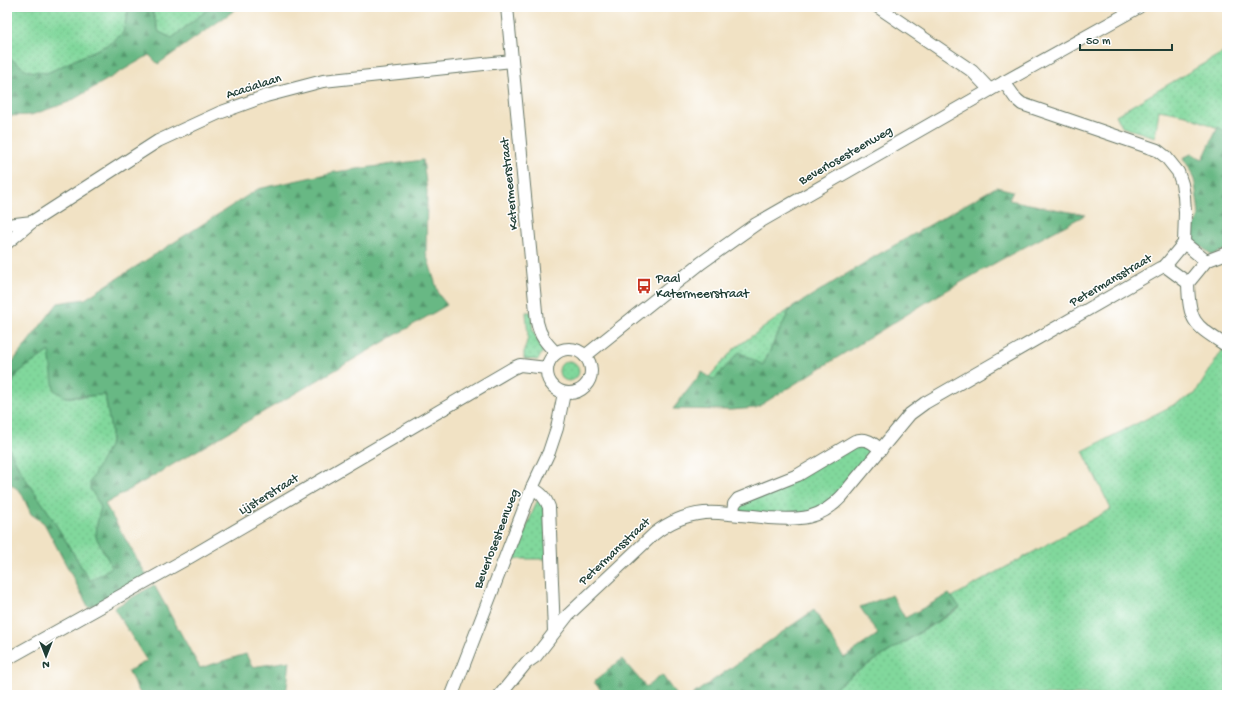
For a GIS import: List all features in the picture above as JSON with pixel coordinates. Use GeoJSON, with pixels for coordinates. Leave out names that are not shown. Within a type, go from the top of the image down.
{"type":"FeatureCollection","features":[{"type":"Feature","properties":{"kind":"street","name":"Katermeerstraat"},"geometry":{"type":"LineString","coordinates":[[507,7],[537,322],[541,335],[556,353]]}},
{"type":"Feature","properties":{"kind":"street"},"geometry":{"type":"LineString","coordinates":[[878,7],[972,71],[990,90]]}},
{"type":"Feature","properties":{"kind":"street","name":"Beverlosesteenweg"},"geometry":{"type":"LineString","coordinates":[[585,356],[701,263],[756,224],[1004,82],[1139,7]]}},
{"type":"Feature","properties":{"kind":"street","name":"Acacialaan"},"geometry":{"type":"LineString","coordinates":[[7,243],[32,222],[158,141],[219,113],[266,96],[323,81],[512,61]]}},
{"type":"Feature","properties":{"kind":"street"},"geometry":{"type":"LineString","coordinates":[[1004,82],[1016,99],[1022,104],[1143,144],[1157,150],[1166,157],[1178,172],[1182,184],[1185,213],[1184,243],[1206,260]]}},
{"type":"Feature","properties":{"kind":"street","name":"Acacialaan"},"geometry":{"type":"LineString","coordinates":[[7,225],[32,222]]}},
{"type":"Feature","properties":{"kind":"street","name":"Petermansstraat"},"geometry":{"type":"LineString","coordinates":[[500,695],[526,663],[536,656],[568,615],[665,525],[677,519],[706,512],[790,519],[811,517],[821,513],[842,496],[910,414],[925,403],[1165,266],[1184,243]]}},
{"type":"Feature","properties":{"kind":"street"},"geometry":{"type":"LineString","coordinates":[[1227,254],[1206,260],[1188,284],[1188,302],[1194,320],[1204,331],[1227,346]]}},
{"type":"Feature","properties":{"kind":"street"},"geometry":{"type":"LineString","coordinates":[[1165,266],[1188,284]]}},
{"type":"Feature","properties":{"kind":"street"},"geometry":{"type":"LineString","coordinates":[[574,349],[585,356],[589,361],[591,373],[587,385],[572,393],[564,393],[554,388],[550,381],[547,368],[556,353],[561,350],[574,349]]}},
{"type":"Feature","properties":{"kind":"street","name":"Lijsterstraat"},"geometry":{"type":"LineString","coordinates":[[7,660],[177,565],[513,368],[520,365],[547,368]]}},
{"type":"Feature","properties":{"kind":"street","name":"Beverlosesteenweg"},"geometry":{"type":"LineString","coordinates":[[452,695],[532,488],[554,440],[564,393]]}},
{"type":"Feature","properties":{"kind":"street"},"geometry":{"type":"LineString","coordinates":[[732,514],[734,504],[738,499],[798,474],[855,441],[860,439],[866,440],[881,450]]}},
{"type":"Feature","properties":{"kind":"street"},"geometry":{"type":"LineString","coordinates":[[532,488],[541,493],[549,507],[554,632]]}},
{"type":"Feature","properties":{"kind":"green space"},"geometry":{"type":"Polygon","coordinates":[[[7,7],[129,7],[123,33],[109,44],[47,73],[28,71],[7,56],[7,7]]]}},
{"type":"Feature","properties":{"kind":"green space"},"geometry":{"type":"Polygon","coordinates":[[[129,7],[151,7],[159,32],[172,38],[211,7],[239,7],[158,64],[149,55],[69,102],[31,115],[7,116],[7,56],[28,71],[47,73],[109,44],[123,33],[129,7]]]}},
{"type":"Feature","properties":{"kind":"green space"},"geometry":{"type":"Polygon","coordinates":[[[151,7],[211,7],[172,38],[159,32],[151,7]]]}},
{"type":"Feature","properties":{"kind":"green space"},"geometry":{"type":"Polygon","coordinates":[[[1227,50],[1227,132],[1186,115],[1159,110],[1155,137],[1122,127],[1116,115],[1227,50]]]}},
{"type":"Feature","properties":{"kind":"green space"},"geometry":{"type":"Polygon","coordinates":[[[1218,127],[1227,132],[1227,249],[1212,255],[1188,237],[1199,217],[1192,172],[1183,158],[1191,154],[1203,159],[1218,127]]]}},
{"type":"Feature","properties":{"kind":"green space"},"geometry":{"type":"Polygon","coordinates":[[[423,160],[427,191],[426,253],[439,295],[447,305],[105,504],[147,576],[89,608],[44,523],[31,514],[21,492],[7,481],[7,445],[21,472],[47,510],[90,581],[112,567],[96,537],[101,507],[90,488],[90,482],[111,442],[111,431],[105,395],[65,397],[54,390],[49,351],[19,372],[7,390],[7,369],[58,303],[85,299],[258,189],[335,172],[423,160]]]}},
{"type":"Feature","properties":{"kind":"green space"},"geometry":{"type":"Polygon","coordinates":[[[996,187],[1013,191],[1009,200],[1085,215],[935,297],[756,408],[731,410],[673,409],[702,372],[714,380],[739,352],[763,365],[790,309],[874,257],[996,187]]]}},
{"type":"Feature","properties":{"kind":"green space"},"geometry":{"type":"Polygon","coordinates":[[[790,309],[763,365],[714,380],[709,377],[735,348],[790,309]]]}},
{"type":"Feature","properties":{"kind":"green space"},"geometry":{"type":"Polygon","coordinates":[[[526,312],[531,312],[533,331],[543,351],[538,360],[524,359],[524,352],[528,337],[526,312]]]}},
{"type":"Feature","properties":{"kind":"green space"},"geometry":{"type":"Polygon","coordinates":[[[1223,349],[1227,351],[1227,695],[826,695],[853,674],[960,608],[952,597],[1111,509],[1083,451],[1195,394],[1223,349]]]}},
{"type":"Feature","properties":{"kind":"green space"},"geometry":{"type":"Polygon","coordinates":[[[49,351],[65,397],[83,397],[105,394],[111,431],[111,442],[90,488],[101,507],[96,537],[112,567],[90,581],[47,510],[21,472],[7,445],[7,390],[19,372],[49,351]]]}},
{"type":"Feature","properties":{"kind":"green space"},"geometry":{"type":"Polygon","coordinates":[[[569,361],[576,364],[579,371],[576,378],[569,381],[562,378],[559,371],[562,364],[569,361]]]}},
{"type":"Feature","properties":{"kind":"green space"},"geometry":{"type":"Polygon","coordinates":[[[860,443],[872,449],[872,453],[834,499],[820,508],[790,514],[769,514],[738,511],[737,506],[860,443]]]}},
{"type":"Feature","properties":{"kind":"green space"},"geometry":{"type":"Polygon","coordinates":[[[540,500],[544,503],[547,559],[514,559],[537,501],[540,500]]]}},
{"type":"Feature","properties":{"kind":"green space"},"geometry":{"type":"Polygon","coordinates":[[[154,585],[200,668],[246,654],[252,667],[290,661],[286,695],[141,695],[128,671],[147,661],[114,608],[154,585]]]}},
{"type":"Feature","properties":{"kind":"green space"},"geometry":{"type":"Polygon","coordinates":[[[949,594],[960,607],[853,674],[826,695],[692,695],[814,610],[844,658],[878,634],[860,607],[892,595],[905,618],[949,594]]]}},
{"type":"Feature","properties":{"kind":"green space"},"geometry":{"type":"Polygon","coordinates":[[[622,659],[646,687],[662,675],[676,695],[605,695],[594,682],[622,659]]]}},
{"type":"Feature","properties":{"kind":"place","name":"Paal Katermeerstraat"},"geometry":{"type":"Point","coordinates":[644,286]}}]}
